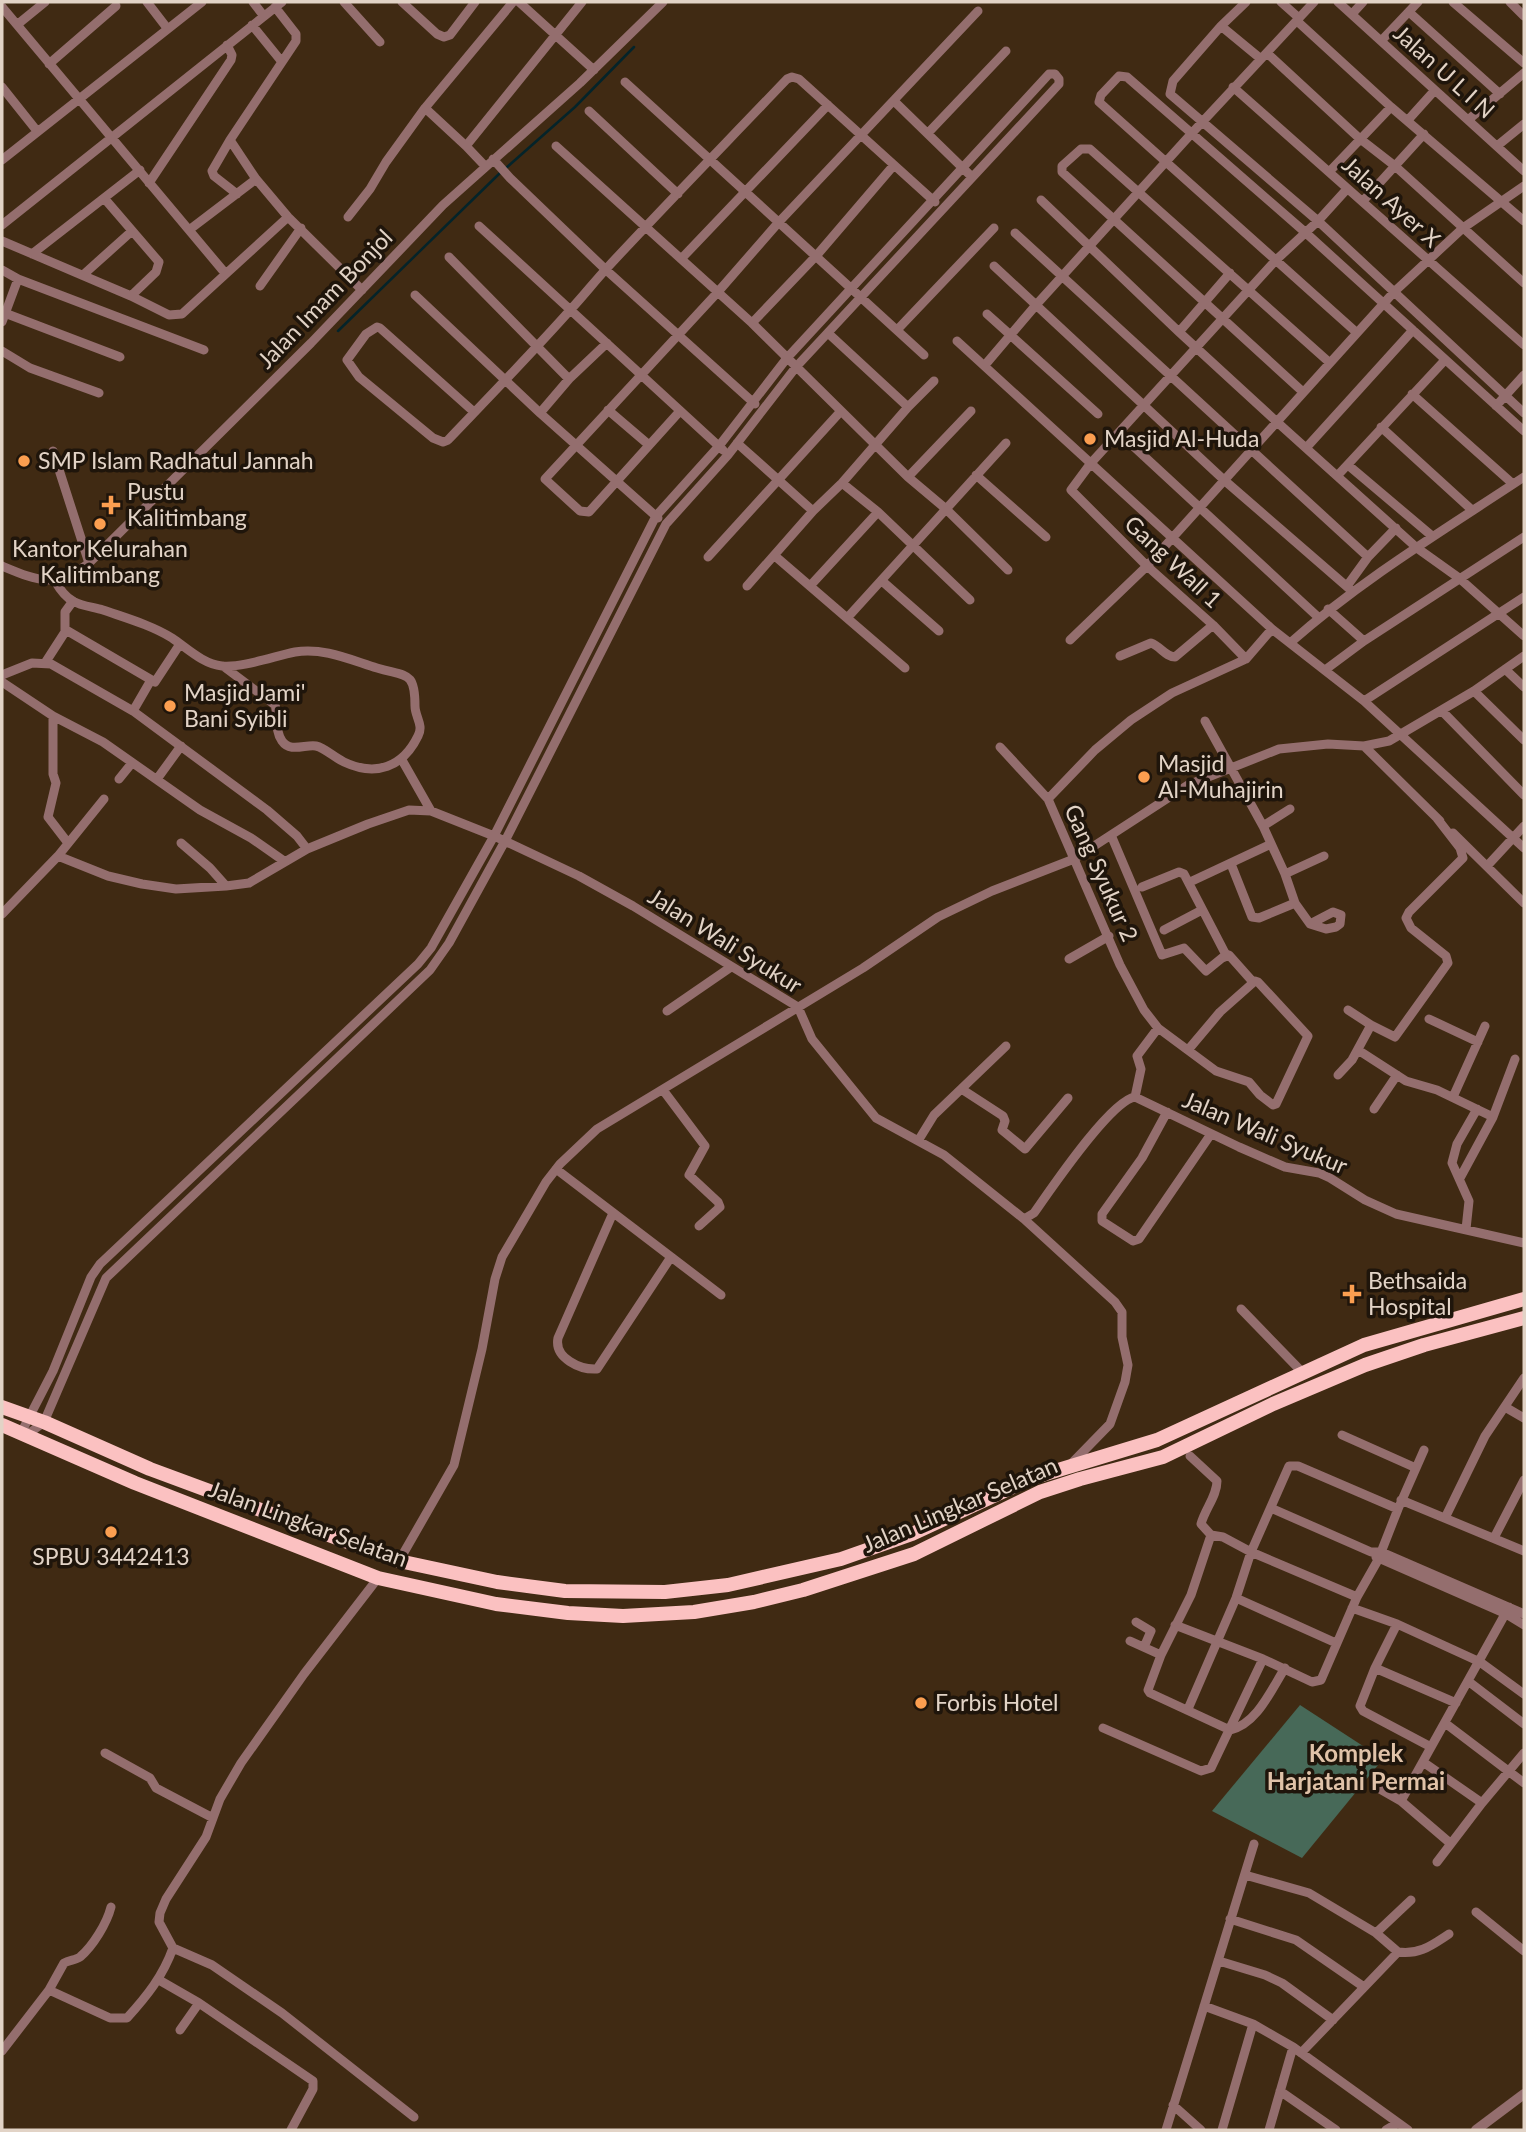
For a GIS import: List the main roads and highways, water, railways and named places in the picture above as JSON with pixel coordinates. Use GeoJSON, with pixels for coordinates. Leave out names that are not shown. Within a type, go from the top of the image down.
{"type":"FeatureCollection","features":[{"type":"Feature","properties":{"kind":"highway","name":"Jalan Lingkar Selatan"},"geometry":{"type":"LineString","coordinates":[[2,1407],[150,1469],[399,1561],[497,1582],[565,1591],[665,1592],[728,1585],[841,1559],[912,1534],[1032,1478],[1157,1440],[1364,1345],[1524,1299]]}},
{"type":"Feature","properties":{"kind":"highway","name":"Jalan Lingkar Selatan"},"geometry":{"type":"LineString","coordinates":[[2,1425],[158,1493],[378,1578],[496,1604],[568,1613],[623,1616],[694,1612],[795,1592],[914,1554],[1040,1492],[1163,1457],[1273,1404],[1365,1364],[1524,1318]]}},
{"type":"Feature","properties":{"kind":"highway"},"geometry":{"type":"LineString","coordinates":[[1266,1390],[1273,1404]]}},
{"type":"Feature","properties":{"kind":"waterway"},"geometry":{"type":"LineString","coordinates":[[506,168],[575,107],[634,47]]}},
{"type":"Feature","properties":{"kind":"waterway"},"geometry":{"type":"LineString","coordinates":[[338,331],[501,172]]}},
{"type":"Feature","properties":{"kind":"place","name":"Masjid Al-Huda"},"geometry":{"type":"Point","coordinates":[1090,439]}},
{"type":"Feature","properties":{"kind":"place","name":"SMP Islam Radhatul Jannah"},"geometry":{"type":"Point","coordinates":[24,461]}},
{"type":"Feature","properties":{"kind":"place","name":"Pustu Kalitimbang"},"geometry":{"type":"Point","coordinates":[111,505]}},
{"type":"Feature","properties":{"kind":"place","name":"Kantor Kelurahan Kalitimbang"},"geometry":{"type":"Point","coordinates":[100,524]}},
{"type":"Feature","properties":{"kind":"place","name":"Masjid Jami' Bani Syibli"},"geometry":{"type":"Point","coordinates":[170,706]}},
{"type":"Feature","properties":{"kind":"place","name":"Masjid Al-Muhajirin"},"geometry":{"type":"Point","coordinates":[1144,777]}},
{"type":"Feature","properties":{"kind":"place","name":"Bethsaida Hospital"},"geometry":{"type":"Point","coordinates":[1352,1294]}},
{"type":"Feature","properties":{"kind":"place","name":"SPBU 3442413"},"geometry":{"type":"Point","coordinates":[111,1532]}},
{"type":"Feature","properties":{"kind":"place","name":"Forbis Hotel"},"geometry":{"type":"Point","coordinates":[921,1703]}},
{"type":"Feature","properties":{"kind":"district","name":"Komplek Harjatani Permai"},"geometry":{"type":"Point","coordinates":[1356,1768]}}]}
